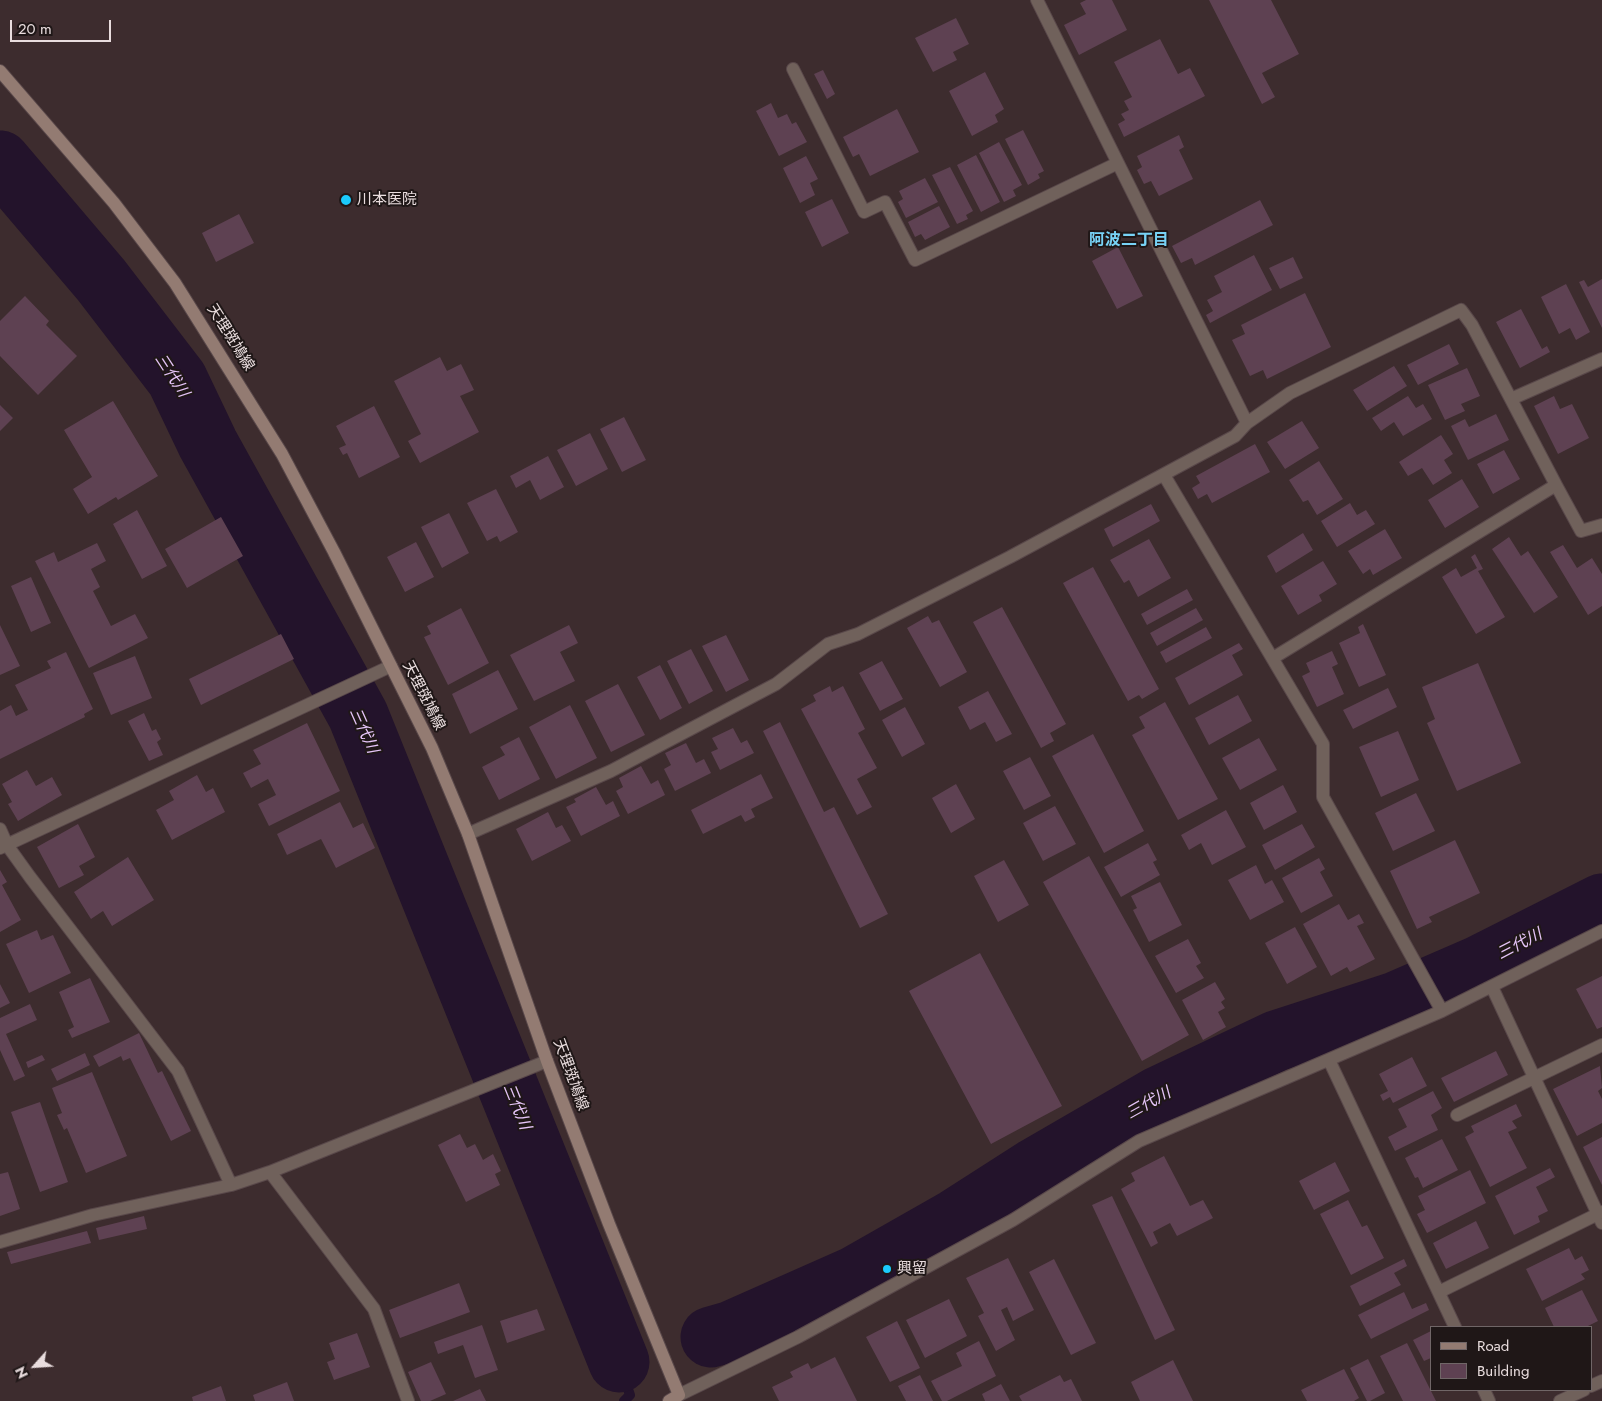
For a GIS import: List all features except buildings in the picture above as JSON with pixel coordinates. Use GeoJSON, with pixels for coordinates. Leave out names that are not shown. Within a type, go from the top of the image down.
{"type":"FeatureCollection","features":[{"type":"Feature","properties":{"kind":"main road","name":"天理斑鳩線"},"geometry":{"type":"LineString","coordinates":[[0,71],[114,204],[176,283],[282,454],[334,552],[432,748],[468,834],[547,1061],[674,1398]]}},
{"type":"Feature","properties":{"kind":"street"},"geometry":{"type":"LineString","coordinates":[[1038,0],[1247,423]]}},
{"type":"Feature","properties":{"kind":"street"},"geometry":{"type":"LineString","coordinates":[[793,69],[864,212],[884,202],[916,260],[1118,163]]}},
{"type":"Feature","properties":{"kind":"street"},"geometry":{"type":"LineString","coordinates":[[468,834],[611,771],[776,684],[828,644],[858,634],[1010,558],[1235,436],[1247,423],[1290,393],[1461,310],[1472,325],[1581,531],[1602,525]]}},
{"type":"Feature","properties":{"kind":"street"},"geometry":{"type":"LineString","coordinates":[[1511,399],[1602,358]]}},
{"type":"Feature","properties":{"kind":"street"},"geometry":{"type":"LineString","coordinates":[[1164,475],[1323,744],[1323,797],[1442,1011]]}},
{"type":"Feature","properties":{"kind":"street"},"geometry":{"type":"LineString","coordinates":[[1273,658],[1556,485]]}},
{"type":"Feature","properties":{"kind":"street"},"geometry":{"type":"LineString","coordinates":[[3,846],[327,698],[390,666]]}},
{"type":"Feature","properties":{"kind":"street"},"geometry":{"type":"LineString","coordinates":[[0,830],[3,846],[178,1071],[231,1185]]}},
{"type":"Feature","properties":{"kind":"street"},"geometry":{"type":"LineString","coordinates":[[674,1398],[798,1337],[989,1234],[1139,1141],[1442,1011],[1602,931]]}},
{"type":"Feature","properties":{"kind":"street"},"geometry":{"type":"LineString","coordinates":[[1439,1292],[1601,1216],[1492,987]]}},
{"type":"Feature","properties":{"kind":"street"},"geometry":{"type":"LineString","coordinates":[[1457,1115],[1602,1045]]}},
{"type":"Feature","properties":{"kind":"street"},"geometry":{"type":"LineString","coordinates":[[1329,1060],[1455,1326]]}},
{"type":"Feature","properties":{"kind":"street"},"geometry":{"type":"LineString","coordinates":[[0,1242],[93,1215],[231,1185],[270,1172],[547,1061]]}},
{"type":"Feature","properties":{"kind":"street"},"geometry":{"type":"LineString","coordinates":[[270,1172],[374,1309],[408,1401]]}},
{"type":"Feature","properties":{"kind":"street"},"geometry":{"type":"LineString","coordinates":[[1560,1401],[1582,1391]]}},
{"type":"Feature","properties":{"kind":"waterway","name":"三代川"},"geometry":{"type":"LineString","coordinates":[[0,161],[101,280],[177,379],[208,444],[358,715],[619,1362]]}},
{"type":"Feature","properties":{"kind":"waterway","name":"三代川"},"geometry":{"type":"LineString","coordinates":[[711,1337],[732,1331],[854,1277],[956,1219],[1034,1169],[1160,1096],[1276,1041],[1396,1002],[1479,966],[1602,904]]}},
{"type":"Feature","properties":{"kind":"waterway"},"geometry":{"type":"LineString","coordinates":[[619,1362],[630,1395],[624,1401]]}},
{"type":"Feature","properties":{"kind":"place","name":"川本医院"},"geometry":{"type":"Point","coordinates":[346,200]}},
{"type":"Feature","properties":{"kind":"place","name":"興留"},"geometry":{"type":"Point","coordinates":[887,1269]}},
{"type":"Feature","properties":{"kind":"district","name":"阿波二丁目"},"geometry":{"type":"Point","coordinates":[1129,241]}}]}
